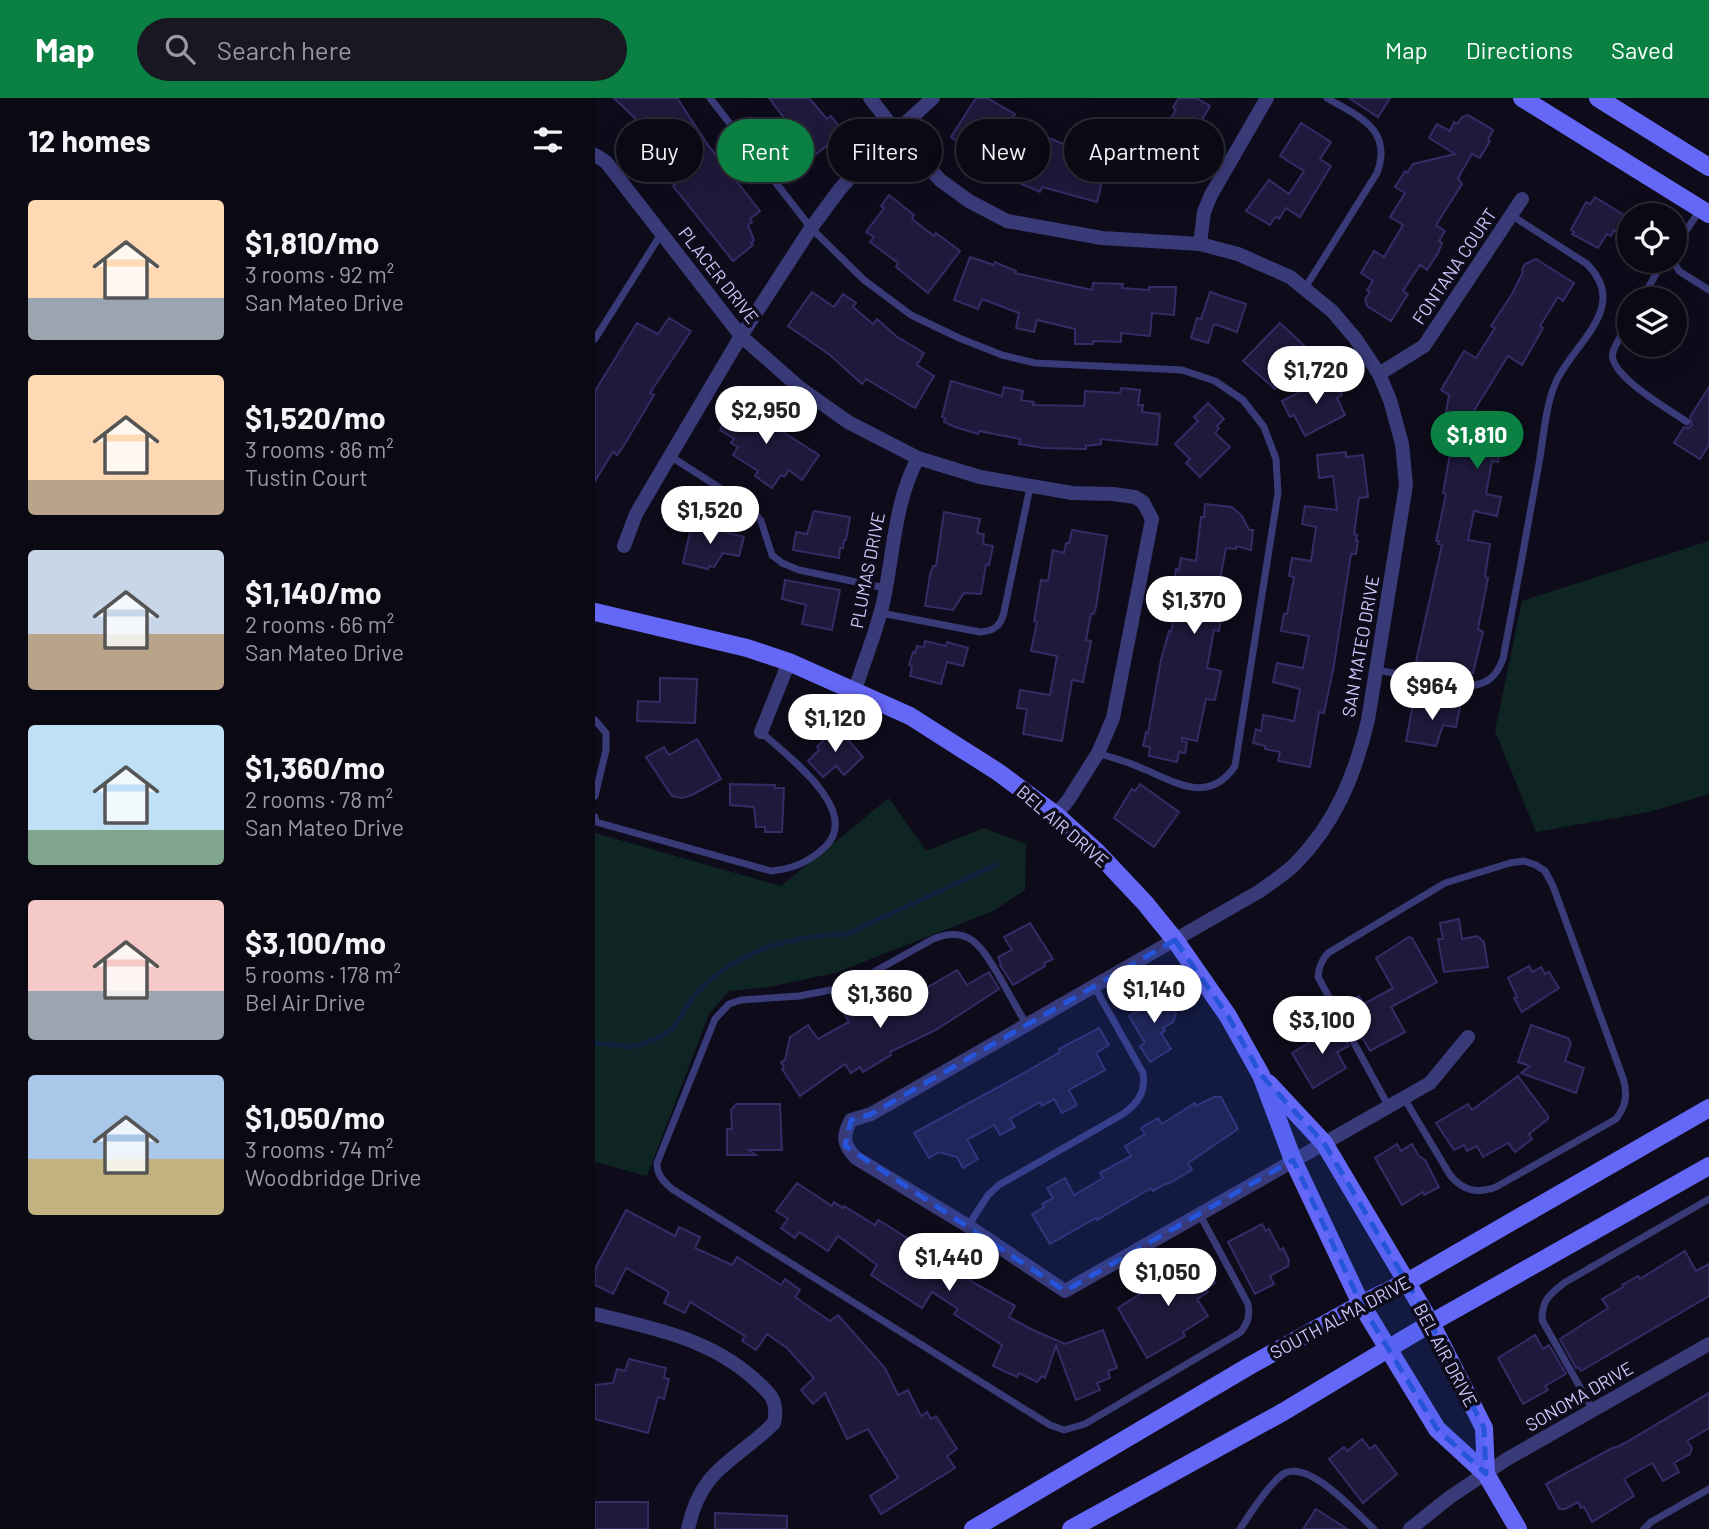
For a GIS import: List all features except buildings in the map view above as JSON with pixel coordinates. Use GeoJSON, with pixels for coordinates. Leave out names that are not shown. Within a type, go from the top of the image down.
{"type":"FeatureCollection","features":[{"type":"Feature","properties":{"kind":"main road"},"geometry":{"type":"LineString","coordinates":[[1522,98],[1705,212]]}},
{"type":"Feature","properties":{"kind":"main road"},"geometry":{"type":"LineString","coordinates":[[1598,98],[1709,167]]}},
{"type":"Feature","properties":{"kind":"main road","name":"BEL AIR DRIVE"},"geometry":{"type":"LineString","coordinates":[[595,612],[747,648],[789,662],[910,716],[961,747],[1056,815],[1097,852],[1175,940],[1229,1016],[1261,1075],[1293,1160],[1361,1304],[1437,1429],[1518,1529]]}},
{"type":"Feature","properties":{"kind":"main road","name":"BEL AIR DRIVE"},"geometry":{"type":"LineString","coordinates":[[1261,1075],[1324,1143],[1431,1323],[1484,1428],[1478,1478]]}},
{"type":"Feature","properties":{"kind":"main road","name":"SOUTH ALMA DRIVE"},"geometry":{"type":"LineString","coordinates":[[973,1529],[1251,1365],[1406,1281],[1709,1108]]}},
{"type":"Feature","properties":{"kind":"main road"},"geometry":{"type":"LineString","coordinates":[[1071,1529],[1283,1412],[1431,1323],[1709,1166]]}},
{"type":"Feature","properties":{"kind":"street","name":"SAN MATEO DRIVE"},"geometry":{"type":"LineString","coordinates":[[870,98],[886,119]]}},
{"type":"Feature","properties":{"kind":"street"},"geometry":{"type":"LineString","coordinates":[[908,119],[933,98]]}},
{"type":"Feature","properties":{"kind":"street"},"geometry":{"type":"LineString","coordinates":[[1200,244],[1204,212],[1210,195],[1267,98]]}},
{"type":"Feature","properties":{"kind":"street","name":"PLACER DRIVE"},"geometry":{"type":"LineString","coordinates":[[595,155],[606,162],[741,336],[800,388],[848,422],[918,458],[980,477],[1072,493],[1126,495],[1143,502],[1152,519],[1113,718],[1098,753],[1056,815]]}},
{"type":"Feature","properties":{"kind":"street","name":"SAN MATEO DRIVE"},"geometry":{"type":"LineString","coordinates":[[942,181],[969,201],[1007,221],[1102,238],[1200,244],[1238,254],[1290,277],[1332,311],[1379,374],[1390,400],[1402,444],[1406,485],[1360,755],[1340,806],[1318,838],[1293,866],[1260,891],[871,1114],[851,1120],[843,1135],[845,1146],[856,1158],[968,1226]]}},
{"type":"Feature","properties":{"kind":"street"},"geometry":{"type":"LineString","coordinates":[[624,546],[636,514],[741,336],[811,228],[846,182]]}},
{"type":"Feature","properties":{"kind":"street","name":"FONTANA COURT"},"geometry":{"type":"LineString","coordinates":[[1379,374],[1424,346],[1522,199]]}},
{"type":"Feature","properties":{"kind":"street","name":"PLUMAS DRIVE"},"geometry":{"type":"LineString","coordinates":[[855,690],[880,612],[902,496],[918,458]]}},
{"type":"Feature","properties":{"kind":"street"},"geometry":{"type":"LineString","coordinates":[[761,732],[789,662]]}},
{"type":"Feature","properties":{"kind":"street"},"geometry":{"type":"LineString","coordinates":[[968,1226],[1065,1291],[1430,1083],[1468,1037]]}},
{"type":"Feature","properties":{"kind":"street"},"geometry":{"type":"LineString","coordinates":[[595,1314],[678,1335],[708,1347],[746,1371],[768,1391],[777,1408],[774,1423],[731,1457],[701,1489],[688,1529]]}},
{"type":"Feature","properties":{"kind":"street","name":"SONOMA DRIVE"},"geometry":{"type":"LineString","coordinates":[[1410,1529],[1478,1478],[1709,1344]]}},
{"type":"Feature","properties":{"kind":"lane"},"geometry":{"type":"LineString","coordinates":[[710,98],[811,228],[864,280],[911,315],[1002,355],[1035,363],[1182,370],[1215,381],[1243,400],[1264,427],[1276,459],[1278,493],[1235,766],[1228,777],[1217,785],[1204,789],[1191,788],[1136,765],[1098,753]]}},
{"type":"Feature","properties":{"kind":"lane"},"geometry":{"type":"LineString","coordinates":[[1305,288],[1377,173],[1382,160],[1382,146],[1377,133],[1367,122],[1327,98]]}},
{"type":"Feature","properties":{"kind":"lane"},"geometry":{"type":"LineString","coordinates":[[1687,233],[1705,212]]}},
{"type":"Feature","properties":{"kind":"lane"},"geometry":{"type":"LineString","coordinates":[[1376,670],[1469,686],[1484,684],[1494,677],[1503,659],[1555,384],[1604,304],[1596,273],[1587,264],[1511,215]]}},
{"type":"Feature","properties":{"kind":"lane"},"geometry":{"type":"LineString","coordinates":[[595,340],[661,233]]}},
{"type":"Feature","properties":{"kind":"lane"},"geometry":{"type":"LineString","coordinates":[[1682,273],[1709,290]]}},
{"type":"Feature","properties":{"kind":"lane"},"geometry":{"type":"LineString","coordinates":[[1617,344],[1612,353],[1613,364],[1624,377],[1687,422]]}},
{"type":"Feature","properties":{"kind":"lane"},"geometry":{"type":"LineString","coordinates":[[670,456],[751,508],[761,521],[772,555],[782,564],[885,588]]}},
{"type":"Feature","properties":{"kind":"lane"},"geometry":{"type":"LineString","coordinates":[[880,612],[980,632],[999,625],[1030,487]]}},
{"type":"Feature","properties":{"kind":"lane"},"geometry":{"type":"LineString","coordinates":[[595,720],[606,733],[606,750],[595,796]]}},
{"type":"Feature","properties":{"kind":"lane"},"geometry":{"type":"LineString","coordinates":[[595,817],[596,822],[771,871],[792,869],[815,856],[831,842],[837,827],[835,812],[812,779],[761,732]]}},
{"type":"Feature","properties":{"kind":"lane"},"geometry":{"type":"LineString","coordinates":[[1389,1107],[1318,977],[1323,959],[1328,953],[1445,883],[1510,863],[1524,861],[1536,865],[1545,871],[1553,886],[1623,1078],[1626,1100],[1623,1110],[1616,1119],[1496,1187],[1476,1192],[1466,1189],[1450,1175],[1404,1098]]}},
{"type":"Feature","properties":{"kind":"lane"},"geometry":{"type":"LineString","coordinates":[[1026,1024],[985,951],[967,936],[955,934],[944,934],[933,939],[846,987],[824,992],[741,1000],[729,1004],[715,1019],[657,1163],[657,1171],[672,1189],[1050,1425],[1064,1430],[1085,1424],[1241,1332],[1247,1324],[1250,1314],[1248,1304],[1200,1214]]}},
{"type":"Feature","properties":{"kind":"lane"},"geometry":{"type":"LineString","coordinates":[[968,1226],[988,1195],[999,1185],[1123,1114],[1135,1105],[1140,1096],[1145,1083],[1143,1073],[1094,985]]}},
{"type":"Feature","properties":{"kind":"lane"},"geometry":{"type":"LineString","coordinates":[[1593,1410],[1542,1320],[1542,1306],[1564,1283],[1709,1199]]}},
{"type":"Feature","properties":{"kind":"lane"},"geometry":{"type":"LineString","coordinates":[[1240,1529],[1283,1474],[1295,1470],[1309,1474],[1327,1486],[1374,1529]]}},
{"type":"Feature","properties":{"kind":"lane"},"geometry":{"type":"LineString","coordinates":[[1644,1529],[1651,1522],[1709,1489]]}},
{"type":"Feature","properties":{"kind":"highlighted area"},"geometry":{"type":"Polygon","coordinates":[[[1175,940],[1228,1016],[1261,1075],[1324,1143],[1431,1323],[1484,1428],[1486,1474],[1437,1429],[1361,1304],[1293,1160],[1065,1291],[845,1146],[851,1120],[871,1114],[1175,940]]]}},
{"type":"Feature","properties":{"kind":"green space"},"geometry":{"type":"Polygon","coordinates":[[[1709,541],[1709,794],[1649,812],[1536,832],[1495,731],[1522,601],[1709,541]]]}},
{"type":"Feature","properties":{"kind":"green space"},"geometry":{"type":"Polygon","coordinates":[[[889,798],[926,851],[984,828],[1026,844],[1025,890],[993,911],[835,973],[769,987],[729,991],[709,1014],[647,1176],[595,1162],[595,833],[781,886],[889,798]]]}},
{"type":"Feature","properties":{"kind":"waterway"},"geometry":{"type":"LineString","coordinates":[[595,1043],[632,1047],[657,1039],[672,1029],[703,986],[727,967],[747,956],[789,941],[847,934],[996,865]]}}]}
